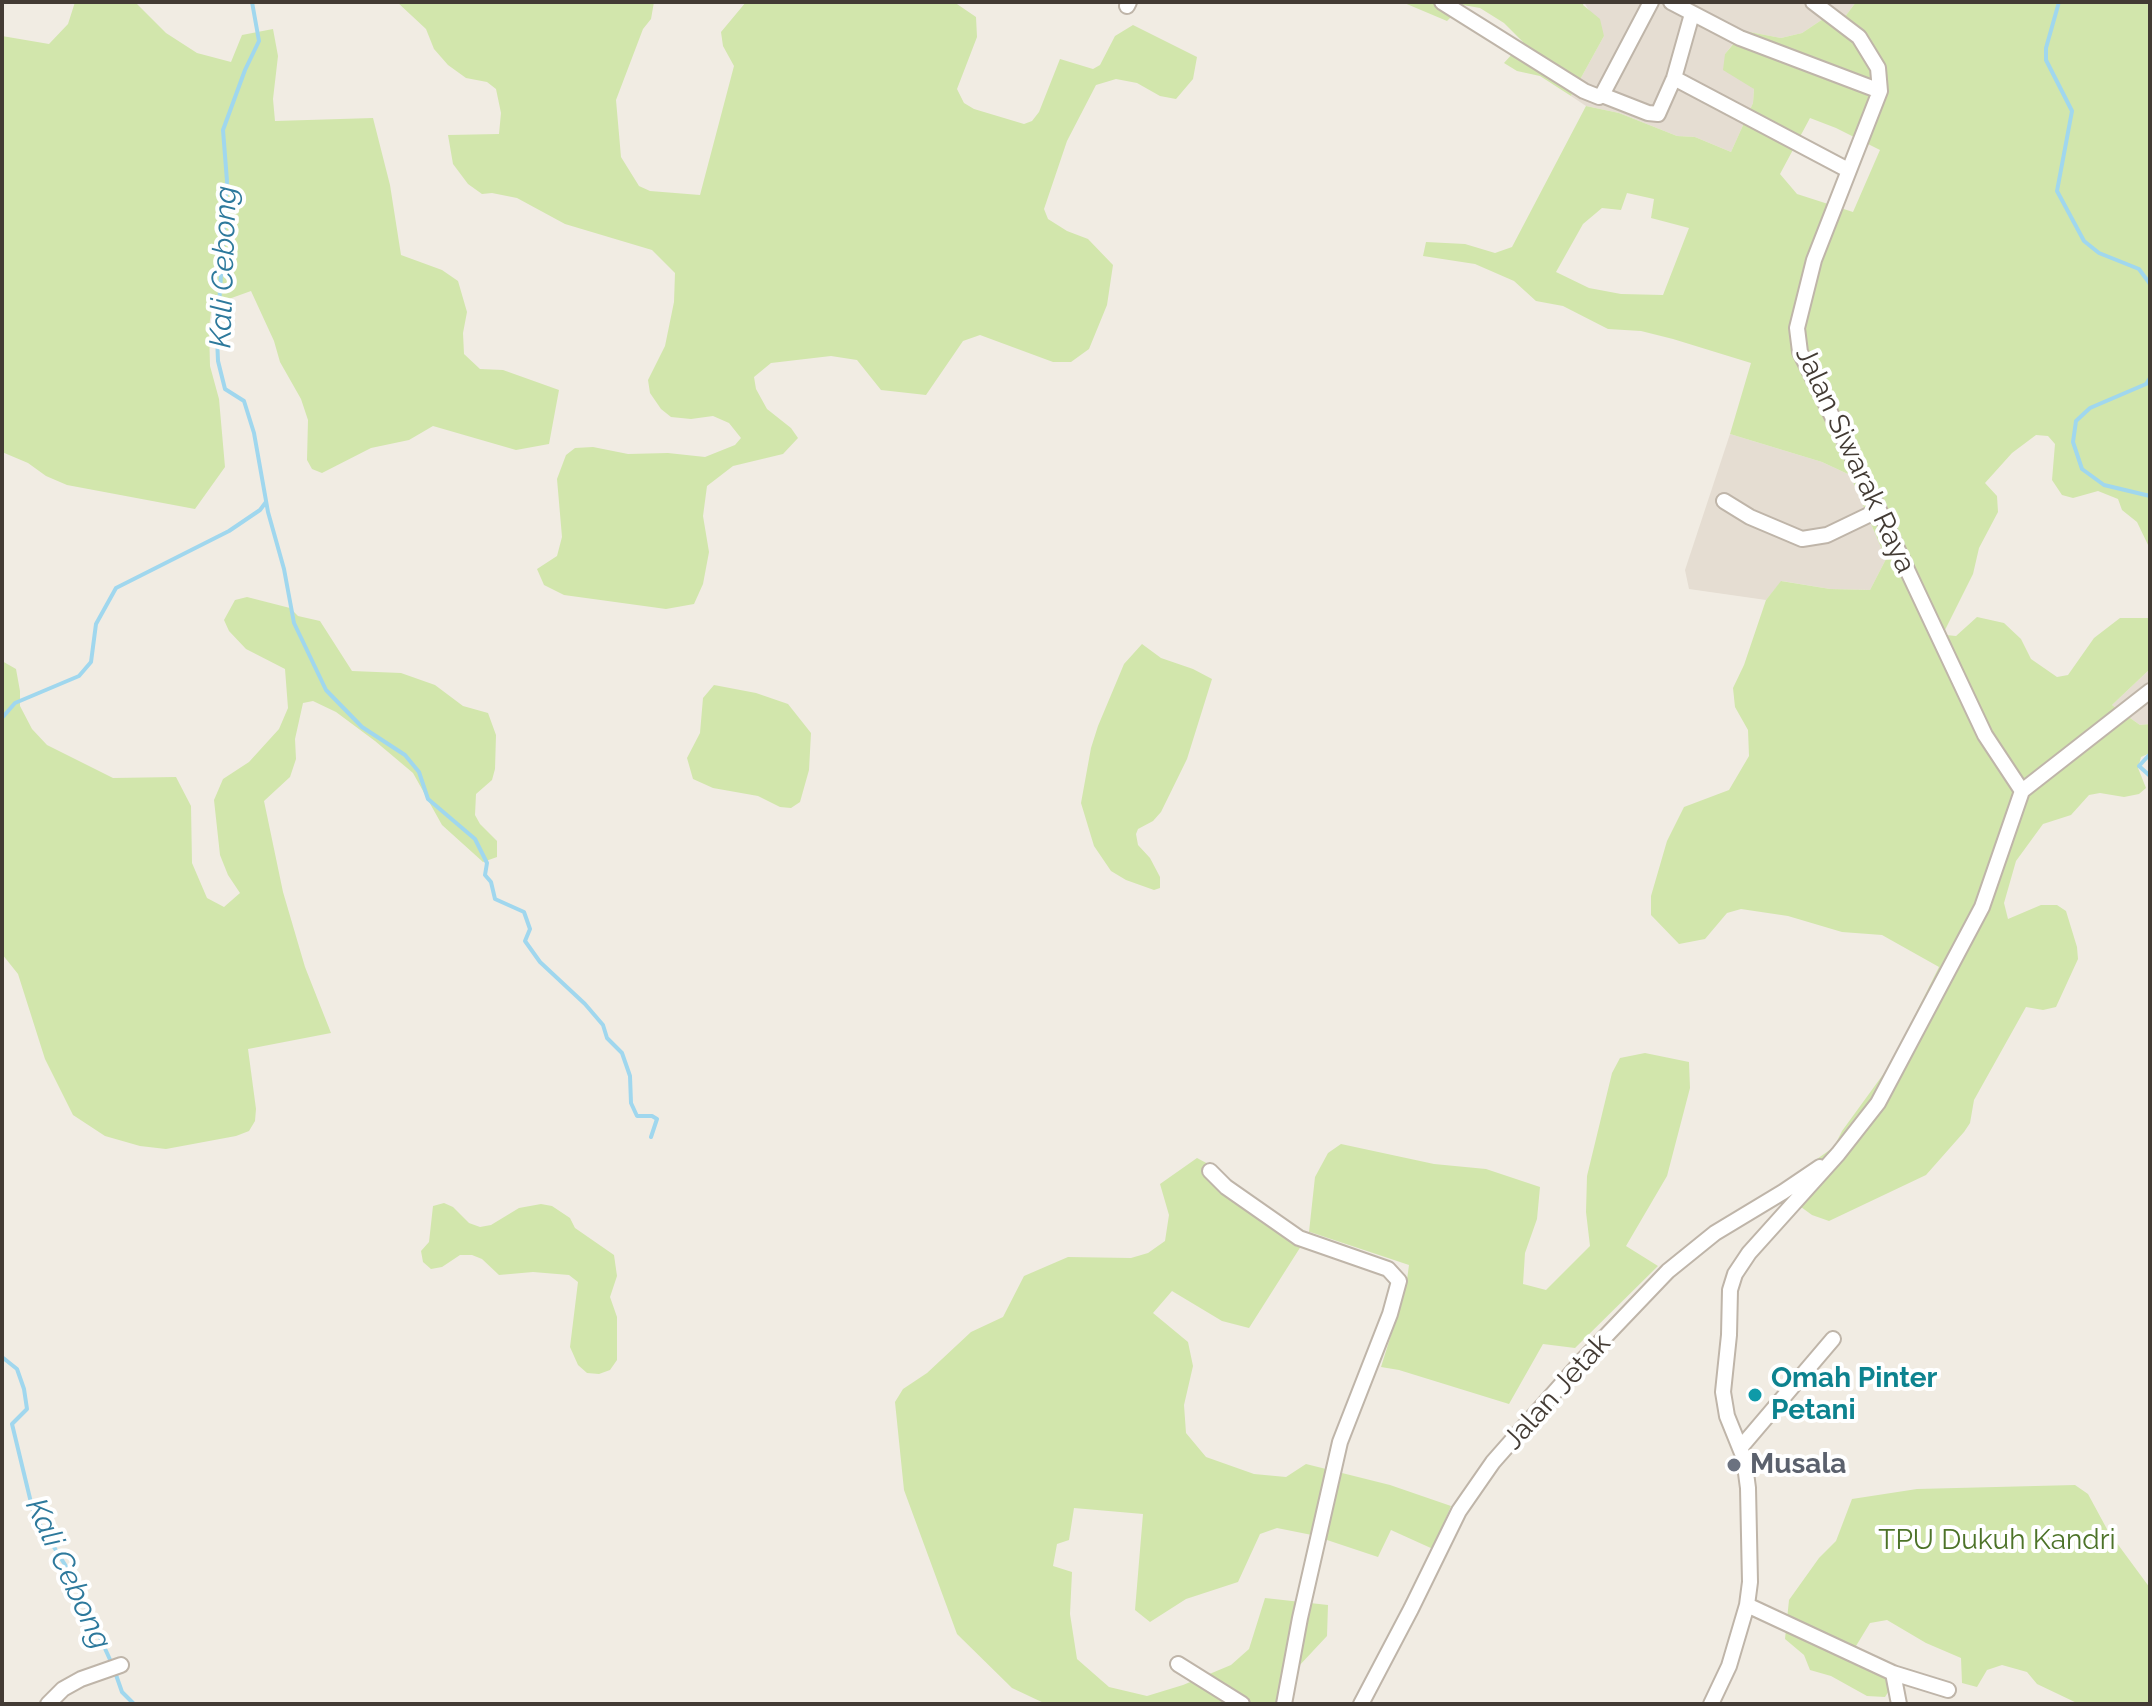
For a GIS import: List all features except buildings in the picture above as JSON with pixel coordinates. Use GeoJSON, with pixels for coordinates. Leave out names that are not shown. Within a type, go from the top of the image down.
{"type":"FeatureCollection","features":[{"type":"Feature","properties":{"kind":"street"},"geometry":{"type":"LineString","coordinates":[[1442,2],[1593,96],[1602,95],[1640,111],[1658,114],[1674,78],[1692,14]]}},
{"type":"Feature","properties":{"kind":"street"},"geometry":{"type":"LineString","coordinates":[[1602,95],[1651,2]]}},
{"type":"Feature","properties":{"kind":"street"},"geometry":{"type":"LineString","coordinates":[[1671,2],[1740,38],[1880,91],[1878,68],[1859,37],[1813,2]]}},
{"type":"Feature","properties":{"kind":"street"},"geometry":{"type":"LineString","coordinates":[[1674,78],[1848,170]]}},
{"type":"Feature","properties":{"kind":"street","name":"Jalan Siwarak Raya"},"geometry":{"type":"LineString","coordinates":[[1880,91],[1814,260],[1797,328],[1797,340],[1800,352],[1879,510],[1985,735],[2022,791]]}},
{"type":"Feature","properties":{"kind":"street"},"geometry":{"type":"LineString","coordinates":[[1724,501],[1750,517],[1802,539],[1827,535],[1879,510]]}},
{"type":"Feature","properties":{"kind":"street"},"geometry":{"type":"LineString","coordinates":[[1711,1704],[1729,1666],[1747,1605],[1751,1552],[1750,1505],[1741,1447],[1727,1416],[1723,1392],[1730,1290],[1735,1274],[1749,1253],[1838,1154],[1878,1103],[1982,907],[2022,791],[2150,691]]}},
{"type":"Feature","properties":{"kind":"street","name":"Jalan Jetak"},"geometry":{"type":"LineString","coordinates":[[1361,1704],[1459,1511],[1503,1451],[1583,1360],[1668,1271],[1715,1233],[1838,1154]]}},
{"type":"Feature","properties":{"kind":"street"},"geometry":{"type":"LineString","coordinates":[[1210,1171],[1226,1187],[1299,1238],[1388,1269],[1399,1281],[1390,1314],[1340,1442],[1284,1704]]}},
{"type":"Feature","properties":{"kind":"street"},"geometry":{"type":"LineString","coordinates":[[1741,1447],[1833,1339]]}},
{"type":"Feature","properties":{"kind":"street"},"geometry":{"type":"LineString","coordinates":[[1747,1605],[1894,1676],[1948,1690]]}},
{"type":"Feature","properties":{"kind":"street"},"geometry":{"type":"LineString","coordinates":[[1178,1664],[1242,1704]]}},
{"type":"Feature","properties":{"kind":"street"},"geometry":{"type":"LineString","coordinates":[[48,1704],[63,1689],[114,1667]]}},
{"type":"Feature","properties":{"kind":"street"},"geometry":{"type":"LineString","coordinates":[[1894,1676],[1899,1704]]}},
{"type":"Feature","properties":{"kind":"shaded area"},"geometry":{"type":"Polygon","coordinates":[[[1584,2],[1856,2],[1838,26],[1823,19],[1802,33],[1781,38],[1743,31],[1725,54],[1754,89],[1753,103],[1731,152],[1695,137],[1677,136],[1619,113],[1586,106],[1571,96],[1604,36],[1584,2]]]}},
{"type":"Feature","properties":{"kind":"shaded area"},"geometry":{"type":"Polygon","coordinates":[[[1730,434],[1822,462],[1850,475],[1886,559],[1870,590],[1830,589],[1782,581],[1766,600],[1689,589],[1685,570],[1730,434]]]}},
{"type":"Feature","properties":{"kind":"shaded area"},"geometry":{"type":"Polygon","coordinates":[[[2150,669],[2150,724],[2140,725],[2112,705],[2150,669]]]}},
{"type":"Feature","properties":{"kind":"green space"},"geometry":{"type":"Polygon","coordinates":[[[75,2],[135,2],[166,33],[197,53],[231,62],[242,35],[273,29],[278,56],[273,99],[275,121],[373,118],[390,185],[401,255],[442,270],[458,281],[467,312],[463,333],[464,354],[480,369],[503,370],[559,390],[549,444],[516,450],[433,426],[409,440],[371,448],[322,473],[312,469],[307,460],[308,420],[301,399],[280,362],[251,291],[212,305],[210,366],[219,399],[225,467],[195,509],[67,485],[2,452],[2,36],[49,44],[68,24],[75,2]]]}},
{"type":"Feature","properties":{"kind":"green space"},"geometry":{"type":"Polygon","coordinates":[[[397,2],[654,2],[651,19],[643,29],[616,100],[621,157],[639,186],[650,191],[700,195],[734,66],[723,46],[721,32],[746,2],[954,2],[976,17],[977,37],[957,89],[964,103],[1024,124],[1032,121],[1039,112],[1060,59],[1093,69],[1100,65],[1115,36],[1133,25],[1197,57],[1193,79],[1176,99],[1160,96],[1137,83],[1116,79],[1096,85],[1067,141],[1044,209],[1048,219],[1088,239],[1113,265],[1107,305],[1089,349],[1071,362],[1053,362],[980,335],[963,341],[926,395],[881,390],[857,360],[831,356],[771,363],[754,377],[756,389],[767,409],[791,428],[798,438],[783,454],[733,466],[707,486],[703,516],[709,552],[703,584],[694,604],[666,609],[564,595],[544,585],[537,569],[557,556],[562,537],[557,479],[566,455],[575,448],[705,457],[735,445],[741,438],[729,423],[713,416],[691,419],[671,417],[650,393],[648,380],[665,346],[674,302],[675,273],[652,250],[565,224],[517,198],[482,194],[468,184],[453,164],[448,135],[499,134],[501,113],[496,89],[487,82],[466,78],[448,65],[434,49],[426,29],[397,2]]]}},
{"type":"Feature","properties":{"kind":"green space"},"geometry":{"type":"Polygon","coordinates":[[[1402,2],[1584,2],[1583,5],[1600,19],[1604,36],[1571,96],[1540,76],[1517,71],[1504,63],[1523,42],[1504,23],[1480,8],[1463,5],[1447,21],[1402,2]]]}},
{"type":"Feature","properties":{"kind":"green space"},"geometry":{"type":"Polygon","coordinates":[[[1856,2],[2150,2],[2150,549],[2137,522],[2122,510],[2118,499],[2098,491],[2073,498],[2062,495],[2052,480],[2055,444],[2048,436],[2036,435],[2012,453],[1985,483],[1997,496],[1998,512],[1979,548],[1973,574],[1945,630],[1946,635],[1956,636],[1977,617],[2004,623],[2021,639],[2031,659],[2057,677],[2068,675],[2094,638],[2120,618],[2150,618],[2150,669],[2112,705],[2140,725],[2150,724],[2150,753],[2141,757],[2138,768],[2146,788],[2139,794],[2124,797],[2100,793],[2089,795],[2071,815],[2043,824],[2016,861],[2004,903],[2008,919],[2041,905],[2057,905],[2066,911],[2077,947],[2078,959],[2056,1007],[2043,1010],[2026,1007],[1974,1100],[1970,1123],[1926,1175],[1829,1221],[1801,1207],[1802,1188],[1797,1173],[1834,1147],[1842,1131],[1890,1065],[1939,967],[1882,935],[1842,932],[1788,916],[1741,909],[1727,913],[1705,939],[1679,944],[1651,915],[1651,896],[1667,841],[1684,807],[1729,790],[1749,756],[1748,730],[1735,707],[1733,688],[1766,600],[1781,581],[1830,589],[1870,590],[1886,559],[1850,475],[1822,462],[1730,434],[1751,363],[1641,331],[1608,329],[1563,306],[1536,301],[1514,281],[1475,264],[1423,256],[1426,242],[1465,244],[1495,253],[1512,247],[1586,106],[1619,113],[1677,136],[1695,137],[1731,152],[1753,103],[1754,89],[1723,70],[1725,54],[1744,31],[1781,38],[1802,33],[1823,19],[1838,26],[1856,2]],[[1810,118],[1780,174],[1797,194],[1853,212],[1880,150],[1810,118]],[[1627,193],[1621,210],[1602,208],[1583,224],[1556,272],[1589,288],[1621,294],[1663,295],[1689,228],[1651,218],[1654,199],[1627,193]]]}},
{"type":"Feature","properties":{"kind":"green space"},"geometry":{"type":"Polygon","coordinates":[[[247,597],[290,608],[298,616],[320,621],[352,671],[401,673],[435,685],[463,706],[488,713],[496,735],[495,769],[492,780],[476,794],[475,815],[497,841],[497,857],[483,862],[442,825],[413,773],[375,741],[336,712],[313,701],[303,703],[295,739],[296,759],[290,777],[264,801],[283,892],[305,967],[331,1033],[248,1049],[256,1109],[255,1121],[249,1131],[166,1149],[140,1146],[105,1136],[73,1115],[45,1059],[18,974],[2,954],[2,661],[16,669],[20,706],[32,729],[47,745],[113,778],[176,777],[191,806],[192,863],[207,898],[224,907],[240,893],[220,855],[214,800],[223,779],[249,762],[279,729],[288,708],[285,669],[246,649],[229,631],[224,620],[235,600],[247,597]]]}},
{"type":"Feature","properties":{"kind":"green space"},"geometry":{"type":"Polygon","coordinates":[[[1142,644],[1161,658],[1212,679],[1187,759],[1161,812],[1153,821],[1138,829],[1136,834],[1138,845],[1150,858],[1160,877],[1160,888],[1154,890],[1111,871],[1094,846],[1081,803],[1098,726],[1124,664],[1142,644]]]}},
{"type":"Feature","properties":{"kind":"green space"},"geometry":{"type":"Polygon","coordinates":[[[714,685],[756,693],[788,704],[811,733],[809,770],[800,802],[791,808],[780,807],[758,796],[713,788],[693,779],[687,758],[700,733],[703,698],[714,685]]]}},
{"type":"Feature","properties":{"kind":"green space"},"geometry":{"type":"Polygon","coordinates":[[[1645,1053],[1689,1062],[1690,1088],[1667,1176],[1626,1246],[1658,1266],[1575,1348],[1543,1344],[1509,1404],[1381,1367],[1406,1287],[1409,1265],[1310,1232],[1249,1328],[1222,1321],[1172,1291],[1153,1313],[1188,1342],[1193,1366],[1184,1405],[1186,1433],[1206,1457],[1254,1474],[1286,1477],[1306,1464],[1390,1485],[1451,1506],[1433,1549],[1391,1530],[1378,1557],[1312,1535],[1277,1528],[1260,1534],[1238,1582],[1186,1599],[1150,1622],[1135,1610],[1143,1514],[1074,1508],[1069,1540],[1057,1544],[1053,1566],[1072,1572],[1070,1614],[1077,1659],[1109,1687],[1147,1696],[1231,1665],[1249,1649],[1265,1598],[1328,1605],[1327,1636],[1298,1667],[1279,1704],[1046,1704],[1012,1688],[957,1634],[904,1490],[895,1402],[903,1389],[927,1373],[971,1332],[1003,1317],[1024,1276],[1068,1257],[1131,1258],[1148,1253],[1165,1241],[1169,1215],[1160,1184],[1197,1158],[1299,1232],[1309,1232],[1315,1177],[1328,1153],[1341,1144],[1434,1164],[1486,1169],[1540,1187],[1537,1219],[1525,1253],[1523,1284],[1546,1290],[1590,1246],[1586,1212],[1587,1176],[1612,1073],[1620,1058],[1645,1053]]]}},
{"type":"Feature","properties":{"kind":"green space"},"geometry":{"type":"Polygon","coordinates":[[[444,1203],[453,1207],[469,1223],[480,1227],[491,1225],[519,1208],[541,1204],[552,1206],[570,1218],[575,1228],[614,1255],[617,1276],[610,1297],[617,1317],[617,1360],[610,1370],[599,1374],[587,1373],[578,1365],[570,1347],[578,1282],[569,1275],[533,1272],[499,1275],[482,1259],[472,1255],[460,1255],[442,1267],[431,1269],[423,1262],[421,1251],[429,1242],[433,1206],[444,1203]]]}},
{"type":"Feature","properties":{"kind":"green space","name":"TPU Dukuh Kandri"},"geometry":{"type":"Polygon","coordinates":[[[2075,1485],[2088,1494],[2108,1531],[2150,1588],[2150,1704],[2079,1704],[2037,1684],[2027,1672],[2002,1665],[1987,1670],[1977,1687],[1962,1683],[1961,1658],[1926,1643],[1887,1620],[1870,1623],[1856,1646],[1883,1661],[1892,1686],[1885,1697],[1867,1696],[1831,1676],[1810,1670],[1804,1655],[1785,1639],[1789,1600],[1819,1558],[1836,1541],[1852,1499],[1917,1489],[2075,1485]]]}},
{"type":"Feature","properties":{"kind":"waterway"},"geometry":{"type":"LineString","coordinates":[[252,2],[259,41],[223,130],[227,181],[218,361],[225,389],[244,401],[254,433],[268,512],[284,569],[294,623],[326,690],[362,727],[405,755],[419,772],[428,799],[475,839],[487,863],[485,875],[491,882],[495,899],[524,912],[530,929],[525,941],[540,962],[585,1004],[603,1025],[607,1038],[622,1053],[630,1076],[631,1103],[637,1116],[657,1119],[651,1137]]}},
{"type":"Feature","properties":{"kind":"waterway"},"geometry":{"type":"LineString","coordinates":[[2059,2],[2046,48],[2046,60],[2072,111],[2057,191],[2084,241],[2099,253],[2139,269],[2150,284]]}},
{"type":"Feature","properties":{"kind":"waterway"},"geometry":{"type":"LineString","coordinates":[[2150,378],[2146,384],[2090,408],[2076,421],[2073,442],[2082,469],[2104,485],[2150,496]]}},
{"type":"Feature","properties":{"kind":"waterway","name":"Kali Cebong"},"geometry":{"type":"LineString","coordinates":[[2,718],[15,703],[79,676],[91,662],[96,624],[116,588],[229,531],[260,510],[266,502]]}},
{"type":"Feature","properties":{"kind":"waterway"},"geometry":{"type":"LineString","coordinates":[[2150,754],[2139,766],[2150,776]]}},
{"type":"Feature","properties":{"kind":"waterway","name":"Kali Cebong"},"geometry":{"type":"LineString","coordinates":[[2,1357],[17,1369],[24,1389],[27,1409],[12,1424],[34,1515],[72,1576],[112,1664]]}},
{"type":"Feature","properties":{"kind":"waterway","name":"Kali Cebong"},"geometry":{"type":"LineString","coordinates":[[115,1672],[122,1692],[134,1704]]}},
{"type":"Feature","properties":{"kind":"place","name":"Omah Pinter Petani"},"geometry":{"type":"Point","coordinates":[1755,1395]}},
{"type":"Feature","properties":{"kind":"place","name":"Musala"},"geometry":{"type":"Point","coordinates":[1734,1465]}}]}
